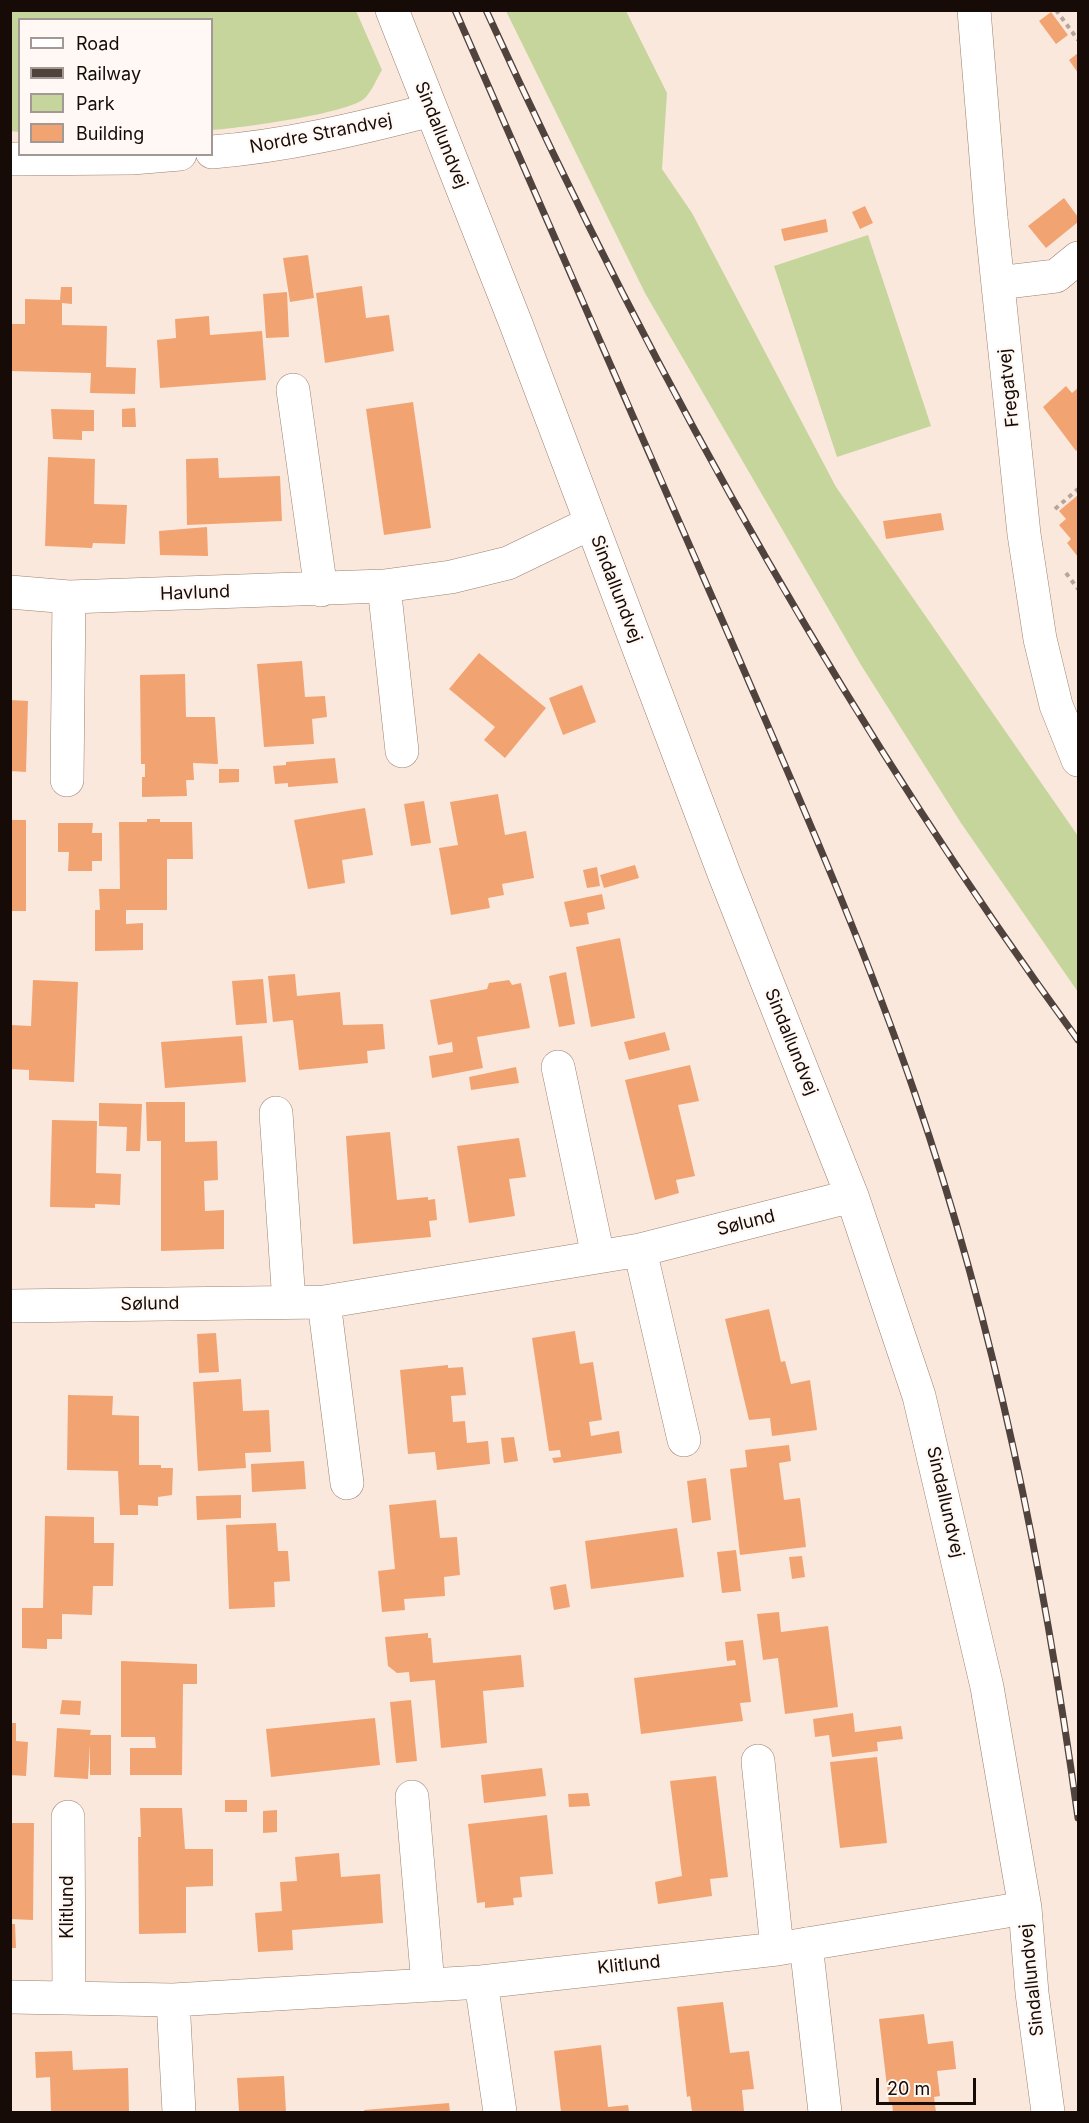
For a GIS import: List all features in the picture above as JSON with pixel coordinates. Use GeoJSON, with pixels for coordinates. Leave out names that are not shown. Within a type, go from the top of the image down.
{"type":"FeatureCollection","features":[{"type":"Feature","properties":{"kind":"street","name":"Sindallundvej"},"geometry":{"type":"LineString","coordinates":[[392,10],[516,324],[725,876],[852,1196],[919,1396],[987,1687],[1025,1908],[1032,1993],[1048,2112]]}},
{"type":"Feature","properties":{"kind":"street","name":"Fregatvej"},"geometry":{"type":"LineString","coordinates":[[974,10],[998,283],[1024,534],[1040,639],[1056,705],[1078,760]]}},
{"type":"Feature","properties":{"kind":"street","name":"Nordre Strandvej"},"geometry":{"type":"LineString","coordinates":[[213,152],[329,136],[430,110]]}},
{"type":"Feature","properties":{"kind":"street"},"geometry":{"type":"LineString","coordinates":[[10,159],[156,156]]}},
{"type":"Feature","properties":{"kind":"street"},"geometry":{"type":"LineString","coordinates":[[998,283],[1056,276],[1078,258]]}},
{"type":"Feature","properties":{"kind":"street"},"geometry":{"type":"LineString","coordinates":[[293,390],[321,590]]}},
{"type":"Feature","properties":{"kind":"street","name":"Havlund"},"geometry":{"type":"LineString","coordinates":[[10,592],[69,597],[384,586],[451,577],[508,562],[591,523]]}},
{"type":"Feature","properties":{"kind":"street"},"geometry":{"type":"LineString","coordinates":[[384,586],[402,751]]}},
{"type":"Feature","properties":{"kind":"street"},"geometry":{"type":"LineString","coordinates":[[67,780],[69,597]]}},
{"type":"Feature","properties":{"kind":"street"},"geometry":{"type":"LineString","coordinates":[[558,1067],[598,1256]]}},
{"type":"Feature","properties":{"kind":"street"},"geometry":{"type":"LineString","coordinates":[[276,1113],[289,1302]]}},
{"type":"Feature","properties":{"kind":"street","name":"Sølund"},"geometry":{"type":"LineString","coordinates":[[10,1306],[324,1302],[640,1250],[852,1196]]}},
{"type":"Feature","properties":{"kind":"street"},"geometry":{"type":"LineString","coordinates":[[640,1250],[684,1440]]}},
{"type":"Feature","properties":{"kind":"street"},"geometry":{"type":"LineString","coordinates":[[324,1302],[347,1483]]}},
{"type":"Feature","properties":{"kind":"street"},"geometry":{"type":"LineString","coordinates":[[758,1761],[825,2112]]}},
{"type":"Feature","properties":{"kind":"street"},"geometry":{"type":"LineString","coordinates":[[412,1797],[428,1985]]}},
{"type":"Feature","properties":{"kind":"street","name":"Klitlund"},"geometry":{"type":"LineString","coordinates":[[68,1817],[69,1998]]}},
{"type":"Feature","properties":{"kind":"street","name":"Klitlund"},"geometry":{"type":"LineString","coordinates":[[10,1997],[173,2000],[481,1982],[792,1946],[1025,1908]]}},
{"type":"Feature","properties":{"kind":"street"},"geometry":{"type":"LineString","coordinates":[[481,1982],[500,2112]]}},
{"type":"Feature","properties":{"kind":"street"},"geometry":{"type":"LineString","coordinates":[[173,2000],[179,2112]]}},
{"type":"Feature","properties":{"kind":"path"},"geometry":{"type":"LineString","coordinates":[[1056,10],[1078,40]]}},
{"type":"Feature","properties":{"kind":"green space"},"geometry":{"type":"Polygon","coordinates":[[[10,11],[356,11],[382,70],[368,95],[355,104],[316,115],[213,130],[213,18],[18,18],[18,132],[11,131],[10,11]]]}},
{"type":"Feature","properties":{"kind":"green space"},"geometry":{"type":"Polygon","coordinates":[[[506,11],[626,11],[667,93],[662,169],[692,213],[836,487],[1078,836],[1078,992],[961,823],[861,665],[645,293],[506,11]]]}},
{"type":"Feature","properties":{"kind":"green space"},"geometry":{"type":"Polygon","coordinates":[[[868,235],[931,426],[837,457],[774,266],[868,235]]]}},
{"type":"Feature","properties":{"kind":"building"},"geometry":{"type":"Polygon","coordinates":[[[1051,12],[1068,35],[1056,44],[1039,21],[1051,12]]]}},
{"type":"Feature","properties":{"kind":"building"},"geometry":{"type":"Polygon","coordinates":[[[1078,53],[1078,73],[1069,60],[1078,53]]]}},
{"type":"Feature","properties":{"kind":"building"},"geometry":{"type":"Polygon","coordinates":[[[1064,198],[1078,217],[1078,222],[1046,248],[1028,226],[1064,198]]]}},
{"type":"Feature","properties":{"kind":"building"},"geometry":{"type":"Polygon","coordinates":[[[865,206],[873,223],[860,229],[852,212],[865,206]]]}},
{"type":"Feature","properties":{"kind":"building"},"geometry":{"type":"Polygon","coordinates":[[[826,219],[828,232],[784,241],[781,229],[826,219]]]}},
{"type":"Feature","properties":{"kind":"building"},"geometry":{"type":"Polygon","coordinates":[[[308,255],[314,298],[290,302],[283,258],[308,255]]]}},
{"type":"Feature","properties":{"kind":"building"},"geometry":{"type":"Polygon","coordinates":[[[362,286],[366,318],[389,315],[394,351],[325,363],[316,293],[362,286]]]}},
{"type":"Feature","properties":{"kind":"building"},"geometry":{"type":"Polygon","coordinates":[[[61,287],[72,287],[72,304],[62,303],[62,325],[107,326],[106,367],[136,368],[135,394],[90,393],[91,373],[10,371],[10,324],[25,324],[25,299],[60,300],[61,287]]]}},
{"type":"Feature","properties":{"kind":"building"},"geometry":{"type":"Polygon","coordinates":[[[287,292],[289,337],[266,338],[263,294],[287,292]]]}},
{"type":"Feature","properties":{"kind":"building"},"geometry":{"type":"Polygon","coordinates":[[[209,316],[210,335],[262,331],[266,380],[160,388],[157,340],[176,338],[175,319],[209,316]]]}},
{"type":"Feature","properties":{"kind":"building"},"geometry":{"type":"Polygon","coordinates":[[[1066,386],[1072,393],[1078,388],[1078,449],[1076,451],[1043,407],[1066,386]]]}},
{"type":"Feature","properties":{"kind":"building"},"geometry":{"type":"Polygon","coordinates":[[[413,402],[431,528],[384,535],[366,409],[413,402]]]}},
{"type":"Feature","properties":{"kind":"building"},"geometry":{"type":"Polygon","coordinates":[[[135,408],[136,427],[122,427],[122,409],[135,408]]]}},
{"type":"Feature","properties":{"kind":"building"},"geometry":{"type":"Polygon","coordinates":[[[51,409],[94,410],[94,431],[82,431],[82,440],[53,439],[51,409]]]}},
{"type":"Feature","properties":{"kind":"building"},"geometry":{"type":"Polygon","coordinates":[[[48,457],[95,459],[94,504],[127,505],[125,544],[93,543],[92,548],[45,546],[48,457]]]}},
{"type":"Feature","properties":{"kind":"building"},"geometry":{"type":"Polygon","coordinates":[[[218,458],[219,478],[280,476],[282,521],[187,525],[186,459],[218,458]]]}},
{"type":"Feature","properties":{"kind":"building"},"geometry":{"type":"Polygon","coordinates":[[[1078,495],[1078,557],[1067,543],[1071,539],[1059,525],[1066,519],[1059,511],[1078,495]]]}},
{"type":"Feature","properties":{"kind":"building"},"geometry":{"type":"Polygon","coordinates":[[[941,513],[944,530],[886,539],[883,521],[941,513]]]}},
{"type":"Feature","properties":{"kind":"building"},"geometry":{"type":"Polygon","coordinates":[[[207,527],[208,556],[160,555],[159,531],[207,527]]]}},
{"type":"Feature","properties":{"kind":"building"},"geometry":{"type":"Polygon","coordinates":[[[479,653],[546,708],[505,758],[484,740],[495,727],[449,689],[479,653]]]}},
{"type":"Feature","properties":{"kind":"building"},"geometry":{"type":"Polygon","coordinates":[[[302,661],[305,697],[325,696],[327,717],[312,719],[314,744],[264,747],[257,664],[302,661]]]}},
{"type":"Feature","properties":{"kind":"building"},"geometry":{"type":"Polygon","coordinates":[[[185,674],[186,717],[215,717],[218,764],[193,763],[194,780],[186,780],[187,796],[142,797],[142,777],[145,777],[145,764],[141,764],[140,675],[185,674]]]}},
{"type":"Feature","properties":{"kind":"building"},"geometry":{"type":"Polygon","coordinates":[[[582,685],[596,722],[563,735],[549,698],[582,685]]]}},
{"type":"Feature","properties":{"kind":"building"},"geometry":{"type":"Polygon","coordinates":[[[10,700],[28,701],[26,772],[10,771],[10,700]]]}},
{"type":"Feature","properties":{"kind":"building"},"geometry":{"type":"Polygon","coordinates":[[[335,758],[338,783],[288,787],[288,783],[275,784],[273,766],[286,765],[286,762],[335,758]]]}},
{"type":"Feature","properties":{"kind":"building"},"geometry":{"type":"Polygon","coordinates":[[[219,769],[239,769],[239,782],[219,783],[219,769]]]}},
{"type":"Feature","properties":{"kind":"building"},"geometry":{"type":"Polygon","coordinates":[[[498,794],[505,835],[526,831],[534,878],[502,884],[504,895],[488,898],[490,908],[451,915],[439,848],[458,845],[450,802],[498,794]]]}},
{"type":"Feature","properties":{"kind":"building"},"geometry":{"type":"Polygon","coordinates":[[[424,801],[431,843],[411,846],[404,804],[424,801]]]}},
{"type":"Feature","properties":{"kind":"building"},"geometry":{"type":"Polygon","coordinates":[[[365,808],[373,855],[342,860],[345,883],[308,889],[294,820],[365,808]]]}},
{"type":"Feature","properties":{"kind":"building"},"geometry":{"type":"Polygon","coordinates":[[[147,819],[160,819],[160,822],[192,822],[193,859],[167,859],[167,910],[126,910],[126,924],[143,923],[143,950],[95,951],[95,910],[100,910],[99,889],[120,889],[119,822],[147,822],[147,819]]]}},
{"type":"Feature","properties":{"kind":"building"},"geometry":{"type":"Polygon","coordinates":[[[10,820],[26,820],[26,911],[10,911],[10,820]]]}},
{"type":"Feature","properties":{"kind":"building"},"geometry":{"type":"Polygon","coordinates":[[[58,823],[93,823],[92,833],[102,833],[102,861],[92,861],[92,871],[68,871],[69,852],[58,852],[58,823]]]}},
{"type":"Feature","properties":{"kind":"building"},"geometry":{"type":"Polygon","coordinates":[[[635,865],[639,878],[604,888],[600,875],[635,865]]]}},
{"type":"Feature","properties":{"kind":"building"},"geometry":{"type":"Polygon","coordinates":[[[597,867],[600,886],[587,888],[583,870],[597,867]]]}},
{"type":"Feature","properties":{"kind":"building"},"geometry":{"type":"Polygon","coordinates":[[[602,894],[605,909],[587,913],[589,924],[570,927],[564,902],[602,894]]]}},
{"type":"Feature","properties":{"kind":"building"},"geometry":{"type":"Polygon","coordinates":[[[620,938],[635,1018],[591,1027],[576,947],[620,938]]]}},
{"type":"Feature","properties":{"kind":"building"},"geometry":{"type":"Polygon","coordinates":[[[566,972],[575,1024],[559,1027],[549,976],[566,972]]]}},
{"type":"Feature","properties":{"kind":"building"},"geometry":{"type":"Polygon","coordinates":[[[295,974],[297,996],[340,992],[343,1025],[383,1024],[385,1049],[367,1051],[368,1063],[299,1070],[293,1020],[273,1022],[268,976],[295,974]]]}},
{"type":"Feature","properties":{"kind":"building"},"geometry":{"type":"Polygon","coordinates":[[[263,979],[267,1023],[236,1025],[232,981],[263,979]]]}},
{"type":"Feature","properties":{"kind":"building"},"geometry":{"type":"Polygon","coordinates":[[[33,980],[78,982],[74,1082],[29,1080],[29,1070],[10,1069],[10,1025],[31,1026],[33,980]]]}},
{"type":"Feature","properties":{"kind":"building"},"geometry":{"type":"Polygon","coordinates":[[[509,980],[512,985],[521,983],[530,1028],[477,1037],[483,1068],[432,1078],[429,1056],[453,1052],[452,1042],[438,1045],[430,1000],[487,989],[489,983],[509,980]]]}},
{"type":"Feature","properties":{"kind":"building"},"geometry":{"type":"Polygon","coordinates":[[[665,1032],[670,1050],[629,1060],[624,1042],[665,1032]]]}},
{"type":"Feature","properties":{"kind":"building"},"geometry":{"type":"Polygon","coordinates":[[[242,1036],[246,1082],[165,1088],[161,1042],[242,1036]]]}},
{"type":"Feature","properties":{"kind":"building"},"geometry":{"type":"Polygon","coordinates":[[[690,1065],[699,1101],[678,1105],[695,1176],[676,1180],[679,1193],[655,1200],[625,1080],[690,1065]]]}},
{"type":"Feature","properties":{"kind":"building"},"geometry":{"type":"Polygon","coordinates":[[[516,1067],[519,1083],[471,1090],[469,1077],[516,1067]]]}},
{"type":"Feature","properties":{"kind":"building"},"geometry":{"type":"Polygon","coordinates":[[[146,1102],[185,1102],[185,1142],[217,1141],[218,1180],[204,1181],[205,1211],[224,1210],[224,1249],[161,1251],[161,1141],[147,1141],[146,1102]]]}},
{"type":"Feature","properties":{"kind":"building"},"geometry":{"type":"Polygon","coordinates":[[[99,1103],[142,1104],[140,1151],[126,1151],[127,1127],[99,1126],[99,1103]]]}},
{"type":"Feature","properties":{"kind":"building"},"geometry":{"type":"Polygon","coordinates":[[[52,1120],[97,1121],[96,1173],[121,1174],[120,1205],[95,1204],[95,1208],[50,1207],[52,1120]]]}},
{"type":"Feature","properties":{"kind":"building"},"geometry":{"type":"Polygon","coordinates":[[[390,1132],[397,1200],[428,1197],[428,1200],[435,1199],[437,1220],[429,1221],[431,1237],[353,1244],[346,1136],[390,1132]]]}},
{"type":"Feature","properties":{"kind":"building"},"geometry":{"type":"Polygon","coordinates":[[[519,1138],[526,1177],[509,1179],[515,1216],[469,1223],[457,1146],[519,1138]]]}},
{"type":"Feature","properties":{"kind":"building"},"geometry":{"type":"Polygon","coordinates":[[[769,1309],[781,1362],[785,1361],[791,1384],[810,1380],[817,1430],[772,1436],[770,1418],[749,1420],[725,1319],[769,1309]]]}},
{"type":"Feature","properties":{"kind":"building"},"geometry":{"type":"Polygon","coordinates":[[[575,1331],[580,1364],[593,1362],[602,1420],[589,1422],[591,1436],[619,1431],[622,1453],[554,1463],[552,1458],[561,1457],[560,1450],[549,1451],[532,1338],[575,1331]]]}},
{"type":"Feature","properties":{"kind":"building"},"geometry":{"type":"Polygon","coordinates":[[[216,1333],[219,1372],[199,1373],[197,1334],[216,1333]]]}},
{"type":"Feature","properties":{"kind":"building"},"geometry":{"type":"Polygon","coordinates":[[[448,1365],[448,1368],[463,1367],[466,1395],[451,1396],[453,1422],[465,1421],[467,1443],[488,1441],[490,1464],[437,1470],[435,1452],[408,1454],[400,1370],[448,1365]]]}},
{"type":"Feature","properties":{"kind":"building"},"geometry":{"type":"Polygon","coordinates":[[[241,1379],[243,1411],[269,1410],[271,1452],[245,1453],[246,1468],[198,1471],[193,1382],[241,1379]]]}},
{"type":"Feature","properties":{"kind":"building"},"geometry":{"type":"Polygon","coordinates":[[[68,1395],[113,1396],[112,1415],[139,1416],[139,1465],[161,1465],[161,1468],[173,1468],[172,1495],[158,1497],[158,1506],[138,1505],[138,1515],[120,1515],[118,1471],[67,1470],[68,1395]]]}},
{"type":"Feature","properties":{"kind":"building"},"geometry":{"type":"Polygon","coordinates":[[[514,1437],[518,1461],[504,1463],[501,1438],[514,1437]]]}},
{"type":"Feature","properties":{"kind":"building"},"geometry":{"type":"Polygon","coordinates":[[[789,1445],[791,1461],[779,1463],[784,1500],[800,1498],[806,1547],[740,1555],[730,1469],[747,1467],[745,1450],[789,1445]]]}},
{"type":"Feature","properties":{"kind":"building"},"geometry":{"type":"Polygon","coordinates":[[[304,1461],[306,1489],[252,1492],[251,1464],[304,1461]]]}},
{"type":"Feature","properties":{"kind":"building"},"geometry":{"type":"Polygon","coordinates":[[[706,1478],[711,1520],[692,1523],[687,1481],[706,1478]]]}},
{"type":"Feature","properties":{"kind":"building"},"geometry":{"type":"Polygon","coordinates":[[[241,1495],[241,1518],[197,1520],[196,1496],[241,1495]]]}},
{"type":"Feature","properties":{"kind":"building"},"geometry":{"type":"Polygon","coordinates":[[[436,1500],[440,1538],[457,1537],[460,1575],[444,1577],[445,1596],[404,1599],[405,1610],[382,1612],[378,1571],[395,1569],[389,1505],[436,1500]]]}},
{"type":"Feature","properties":{"kind":"building"},"geometry":{"type":"Polygon","coordinates":[[[45,1516],[94,1517],[94,1543],[114,1543],[113,1586],[93,1586],[92,1615],[62,1614],[62,1639],[47,1639],[47,1649],[22,1648],[22,1608],[43,1608],[45,1516]]]}},
{"type":"Feature","properties":{"kind":"building"},"geometry":{"type":"Polygon","coordinates":[[[276,1523],[278,1551],[288,1551],[290,1581],[274,1582],[275,1607],[229,1609],[226,1525],[276,1523]]]}},
{"type":"Feature","properties":{"kind":"building"},"geometry":{"type":"Polygon","coordinates":[[[677,1528],[684,1577],[591,1589],[585,1541],[677,1528]]]}},
{"type":"Feature","properties":{"kind":"building"},"geometry":{"type":"Polygon","coordinates":[[[736,1550],[741,1591],[722,1593],[717,1552],[736,1550]]]}},
{"type":"Feature","properties":{"kind":"building"},"geometry":{"type":"Polygon","coordinates":[[[802,1556],[805,1577],[792,1579],[789,1557],[802,1556]]]}},
{"type":"Feature","properties":{"kind":"building"},"geometry":{"type":"Polygon","coordinates":[[[566,1584],[570,1607],[554,1610],[550,1587],[566,1584]]]}},
{"type":"Feature","properties":{"kind":"building"},"geometry":{"type":"Polygon","coordinates":[[[779,1612],[781,1632],[828,1626],[838,1707],[785,1714],[778,1658],[763,1660],[757,1614],[779,1612]]]}},
{"type":"Feature","properties":{"kind":"building"},"geometry":{"type":"Polygon","coordinates":[[[428,1633],[428,1638],[431,1638],[433,1663],[521,1655],[524,1687],[483,1691],[487,1743],[441,1748],[435,1680],[410,1682],[409,1672],[397,1673],[388,1666],[385,1637],[428,1633]]]}},
{"type":"Feature","properties":{"kind":"building"},"geometry":{"type":"Polygon","coordinates":[[[743,1640],[751,1702],[740,1703],[743,1721],[641,1734],[634,1678],[736,1665],[735,1660],[727,1661],[725,1642],[743,1640]]]}},
{"type":"Feature","properties":{"kind":"building"},"geometry":{"type":"Polygon","coordinates":[[[121,1661],[197,1664],[197,1684],[183,1684],[182,1775],[130,1775],[130,1748],[156,1748],[155,1737],[121,1737],[121,1661]]]}},
{"type":"Feature","properties":{"kind":"building"},"geometry":{"type":"Polygon","coordinates":[[[62,1700],[81,1701],[80,1715],[60,1714],[62,1700]]]}},
{"type":"Feature","properties":{"kind":"building"},"geometry":{"type":"Polygon","coordinates":[[[411,1700],[417,1761],[396,1763],[390,1702],[411,1700]]]}},
{"type":"Feature","properties":{"kind":"building"},"geometry":{"type":"Polygon","coordinates":[[[853,1713],[855,1732],[901,1726],[903,1739],[877,1742],[878,1751],[832,1757],[829,1735],[815,1737],[813,1719],[853,1713]]]}},
{"type":"Feature","properties":{"kind":"building"},"geometry":{"type":"Polygon","coordinates":[[[375,1718],[380,1765],[271,1777],[266,1729],[375,1718]]]}},
{"type":"Feature","properties":{"kind":"building"},"geometry":{"type":"Polygon","coordinates":[[[10,1723],[16,1723],[16,1741],[28,1742],[26,1776],[10,1775],[10,1723]]]}},
{"type":"Feature","properties":{"kind":"building"},"geometry":{"type":"Polygon","coordinates":[[[57,1728],[91,1730],[90,1735],[111,1735],[111,1775],[90,1775],[90,1744],[88,1779],[54,1777],[57,1728]]]}},
{"type":"Feature","properties":{"kind":"building"},"geometry":{"type":"Polygon","coordinates":[[[877,1757],[887,1843],[840,1848],[830,1762],[877,1757]]]}},
{"type":"Feature","properties":{"kind":"building"},"geometry":{"type":"Polygon","coordinates":[[[542,1768],[546,1796],[484,1803],[481,1775],[542,1768]]]}},
{"type":"Feature","properties":{"kind":"building"},"geometry":{"type":"Polygon","coordinates":[[[716,1776],[728,1877],[710,1879],[712,1896],[658,1904],[655,1882],[682,1876],[670,1781],[716,1776]]]}},
{"type":"Feature","properties":{"kind":"building"},"geometry":{"type":"Polygon","coordinates":[[[588,1793],[590,1806],[569,1807],[568,1794],[588,1793]]]}},
{"type":"Feature","properties":{"kind":"building"},"geometry":{"type":"Polygon","coordinates":[[[225,1800],[247,1800],[247,1812],[225,1812],[225,1800]]]}},
{"type":"Feature","properties":{"kind":"building"},"geometry":{"type":"Polygon","coordinates":[[[140,1808],[182,1808],[185,1849],[213,1849],[213,1886],[186,1887],[186,1933],[139,1934],[140,1808]]]}},
{"type":"Feature","properties":{"kind":"building"},"geometry":{"type":"Polygon","coordinates":[[[277,1810],[277,1832],[263,1833],[263,1811],[277,1810]]]}},
{"type":"Feature","properties":{"kind":"building"},"geometry":{"type":"Polygon","coordinates":[[[547,1815],[553,1874],[520,1877],[522,1897],[513,1898],[514,1905],[485,1908],[485,1902],[477,1903],[468,1824],[547,1815]]]}},
{"type":"Feature","properties":{"kind":"building"},"geometry":{"type":"Polygon","coordinates":[[[10,1823],[34,1823],[33,1920],[10,1919],[10,1823]]]}},
{"type":"Feature","properties":{"kind":"building"},"geometry":{"type":"Polygon","coordinates":[[[339,1853],[341,1877],[380,1874],[383,1923],[292,1930],[293,1950],[258,1952],[255,1913],[282,1911],[280,1882],[297,1881],[295,1857],[339,1853]]]}},
{"type":"Feature","properties":{"kind":"building"},"geometry":{"type":"Polygon","coordinates":[[[10,1924],[15,1924],[16,1948],[10,1948],[10,1924]]]}},
{"type":"Feature","properties":{"kind":"building"},"geometry":{"type":"Polygon","coordinates":[[[723,2002],[730,2053],[749,2051],[754,2089],[742,2090],[744,2111],[692,2112],[690,2096],[687,2097],[677,2007],[723,2002]]]}},
{"type":"Feature","properties":{"kind":"building"},"geometry":{"type":"Polygon","coordinates":[[[924,2014],[928,2044],[953,2041],[956,2069],[937,2071],[940,2096],[934,2097],[936,2112],[893,2112],[892,2103],[889,2103],[879,2019],[924,2014]]]}},
{"type":"Feature","properties":{"kind":"building"},"geometry":{"type":"Polygon","coordinates":[[[601,2045],[608,2107],[628,2105],[629,2112],[561,2112],[554,2051],[601,2045]]]}},
{"type":"Feature","properties":{"kind":"building"},"geometry":{"type":"Polygon","coordinates":[[[72,2051],[73,2070],[128,2068],[129,2112],[51,2112],[50,2077],[36,2078],[35,2052],[72,2051]]]}},
{"type":"Feature","properties":{"kind":"building"},"geometry":{"type":"Polygon","coordinates":[[[284,2076],[286,2112],[239,2112],[237,2078],[284,2076]]]}},
{"type":"Feature","properties":{"kind":"building"},"geometry":{"type":"Polygon","coordinates":[[[449,2103],[450,2112],[364,2112],[364,2110],[449,2103]]]}},
{"type":"Feature","properties":{"kind":"railway"},"geometry":{"type":"LineString","coordinates":[[455,10],[803,808],[873,979],[915,1094],[970,1272],[1014,1452],[1050,1634],[1078,1818]]}},
{"type":"Feature","properties":{"kind":"railway"},"geometry":{"type":"LineString","coordinates":[[486,10],[615,278],[756,540],[831,668],[910,795],[992,919],[1078,1040]]}}]}
